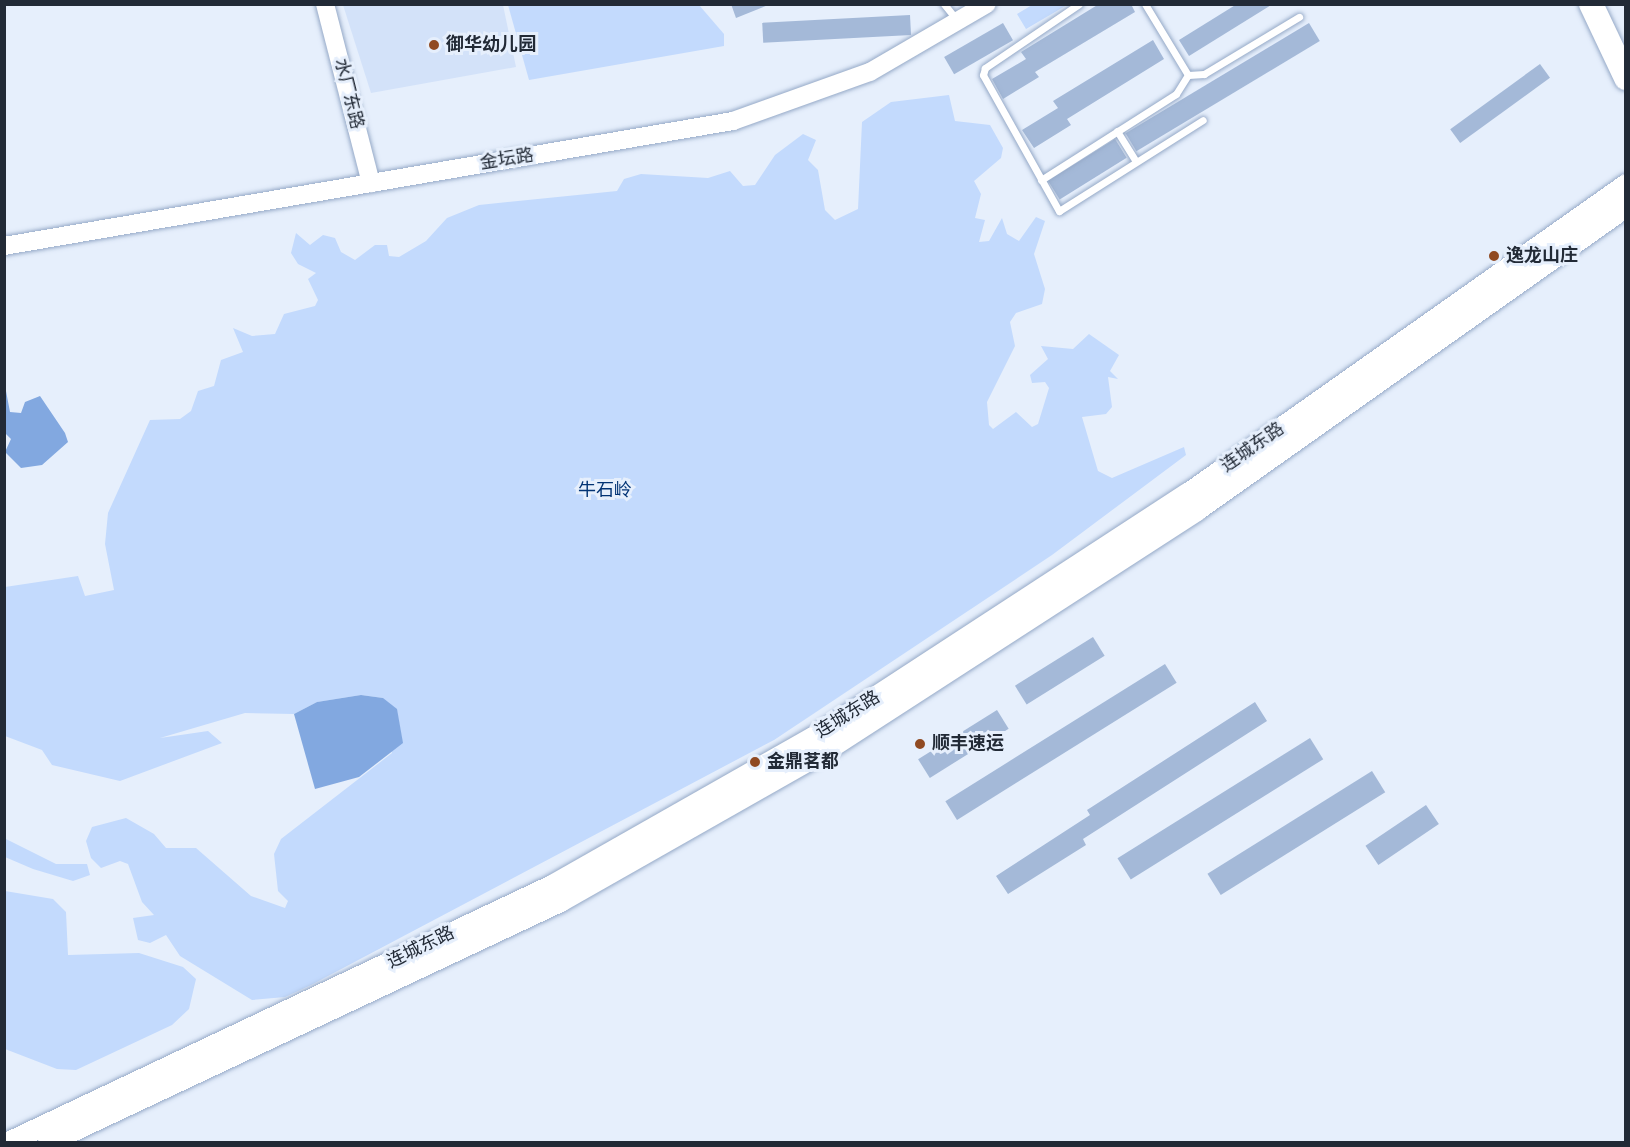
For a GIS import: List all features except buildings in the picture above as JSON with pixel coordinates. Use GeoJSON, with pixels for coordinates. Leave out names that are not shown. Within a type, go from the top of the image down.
{"type":"FeatureCollection","features":[{"type":"Feature","properties":{"kind":"highway"},"geometry":{"type":"LineString","coordinates":[[1591,4],[1626,78]]}},
{"type":"Feature","properties":{"kind":"highway"},"geometry":{"type":"LineString","coordinates":[[1607,4],[1626,44]]}},
{"type":"Feature","properties":{"kind":"main road","name":"水厂东路"},"geometry":{"type":"LineString","coordinates":[[325,4],[371,183]]}},
{"type":"Feature","properties":{"kind":"main road","name":"金坛路"},"geometry":{"type":"LineString","coordinates":[[4,246],[733,121],[835,87],[959,22],[987,4]]}},
{"type":"Feature","properties":{"kind":"main road","name":"连城东路"},"geometry":{"type":"LineString","coordinates":[[8,1143],[552,885],[813,737],[1160,512],[1626,184]]}},
{"type":"Feature","properties":{"kind":"main road","name":"连城东路"},"geometry":{"type":"LineString","coordinates":[[48,1143],[560,901],[821,753],[1196,510],[1626,206]]}},
{"type":"Feature","properties":{"kind":"main road"},"geometry":{"type":"LineString","coordinates":[[4,237],[37,240]]}},
{"type":"Feature","properties":{"kind":"lane"},"geometry":{"type":"LineString","coordinates":[[944,4],[959,22]]}},
{"type":"Feature","properties":{"kind":"lane"},"geometry":{"type":"LineString","coordinates":[[1079,4],[985,68],[983,75],[1059,211],[1203,120]]}},
{"type":"Feature","properties":{"kind":"lane"},"geometry":{"type":"LineString","coordinates":[[1145,4],[1188,75]]}},
{"type":"Feature","properties":{"kind":"lane"},"geometry":{"type":"LineString","coordinates":[[1188,75],[1204,74],[1299,17]]}},
{"type":"Feature","properties":{"kind":"lane"},"geometry":{"type":"LineString","coordinates":[[1041,180],[1176,94],[1188,75]]}},
{"type":"Feature","properties":{"kind":"lane"},"geometry":{"type":"LineString","coordinates":[[1117,131],[1136,162]]}},
{"type":"Feature","properties":{"kind":"shaded area","name":"御华幼儿园"},"geometry":{"type":"Polygon","coordinates":[[[343,5],[503,5],[516,67],[371,93],[343,5]]]}},
{"type":"Feature","properties":{"kind":"shaded area"},"geometry":{"type":"Polygon","coordinates":[[[6,391],[10,412],[21,413],[25,402],[40,396],[65,433],[68,442],[42,465],[21,468],[5,452],[11,439],[5,433],[6,391]]]}},
{"type":"Feature","properties":{"kind":"shaded area"},"geometry":{"type":"Polygon","coordinates":[[[361,695],[383,698],[397,709],[403,743],[359,777],[315,789],[294,714],[317,702],[361,695]]]}},
{"type":"Feature","properties":{"kind":"green space"},"geometry":{"type":"Polygon","coordinates":[[[508,5],[699,5],[724,34],[724,46],[529,80],[508,5]]]}},
{"type":"Feature","properties":{"kind":"green space"},"geometry":{"type":"Polygon","coordinates":[[[1032,5],[1067,5],[1026,29],[1017,14],[1032,5]]]}},
{"type":"Feature","properties":{"kind":"green space","name":"牛石岭"},"geometry":{"type":"Polygon","coordinates":[[[949,95],[955,121],[990,125],[1003,148],[1001,158],[974,181],[981,194],[975,218],[985,220],[979,242],[989,241],[1002,218],[1007,234],[1019,241],[1036,217],[1045,221],[1034,254],[1045,289],[1042,304],[1016,313],[1010,322],[1015,346],[987,402],[989,425],[993,429],[1016,412],[1032,427],[1038,424],[1049,388],[1045,382],[1032,383],[1030,375],[1048,359],[1041,346],[1073,349],[1089,334],[1119,355],[1110,371],[1118,379],[1108,377],[1112,407],[1106,414],[1082,417],[1098,471],[1112,478],[1184,447],[1186,455],[1052,555],[774,740],[311,985],[285,997],[252,1000],[180,956],[166,935],[150,943],[138,940],[133,918],[154,915],[142,902],[128,864],[120,861],[101,868],[91,858],[86,841],[92,827],[126,818],[154,834],[166,848],[196,848],[251,896],[285,908],[288,901],[278,891],[274,854],[281,839],[392,753],[383,698],[361,695],[317,702],[294,714],[245,713],[160,738],[208,731],[222,743],[120,781],[52,765],[42,750],[5,736],[5,587],[78,576],[85,596],[114,590],[105,544],[108,513],[150,420],[180,419],[191,411],[198,391],[214,386],[221,360],[243,352],[233,328],[252,336],[275,334],[284,314],[315,306],[318,300],[308,279],[316,273],[298,264],[291,253],[296,233],[310,245],[323,235],[335,238],[341,252],[355,260],[375,245],[387,245],[389,256],[399,257],[426,241],[447,218],[479,205],[617,191],[624,179],[641,174],[708,178],[730,171],[743,186],[755,185],[775,155],[803,134],[816,140],[808,160],[818,170],[825,210],[835,220],[858,209],[862,122],[891,102],[949,95]]]}},
{"type":"Feature","properties":{"kind":"green space"},"geometry":{"type":"Polygon","coordinates":[[[4,838],[56,864],[87,864],[90,875],[73,881],[33,869],[5,857],[4,838]]]}},
{"type":"Feature","properties":{"kind":"green space"},"geometry":{"type":"Polygon","coordinates":[[[5,891],[53,899],[66,912],[68,955],[139,953],[183,967],[196,979],[189,1009],[172,1025],[76,1070],[57,1069],[5,1049],[5,891]]]}},
{"type":"Feature","properties":{"kind":"place","name":"御华幼儿园"},"geometry":{"type":"Point","coordinates":[434,45]}},
{"type":"Feature","properties":{"kind":"place","name":"逸龙山庄"},"geometry":{"type":"Point","coordinates":[1494,256]}},
{"type":"Feature","properties":{"kind":"place","name":"顺丰速运"},"geometry":{"type":"Point","coordinates":[920,744]}},
{"type":"Feature","properties":{"kind":"place","name":"金鼎茗都"},"geometry":{"type":"Point","coordinates":[755,762]}}]}
